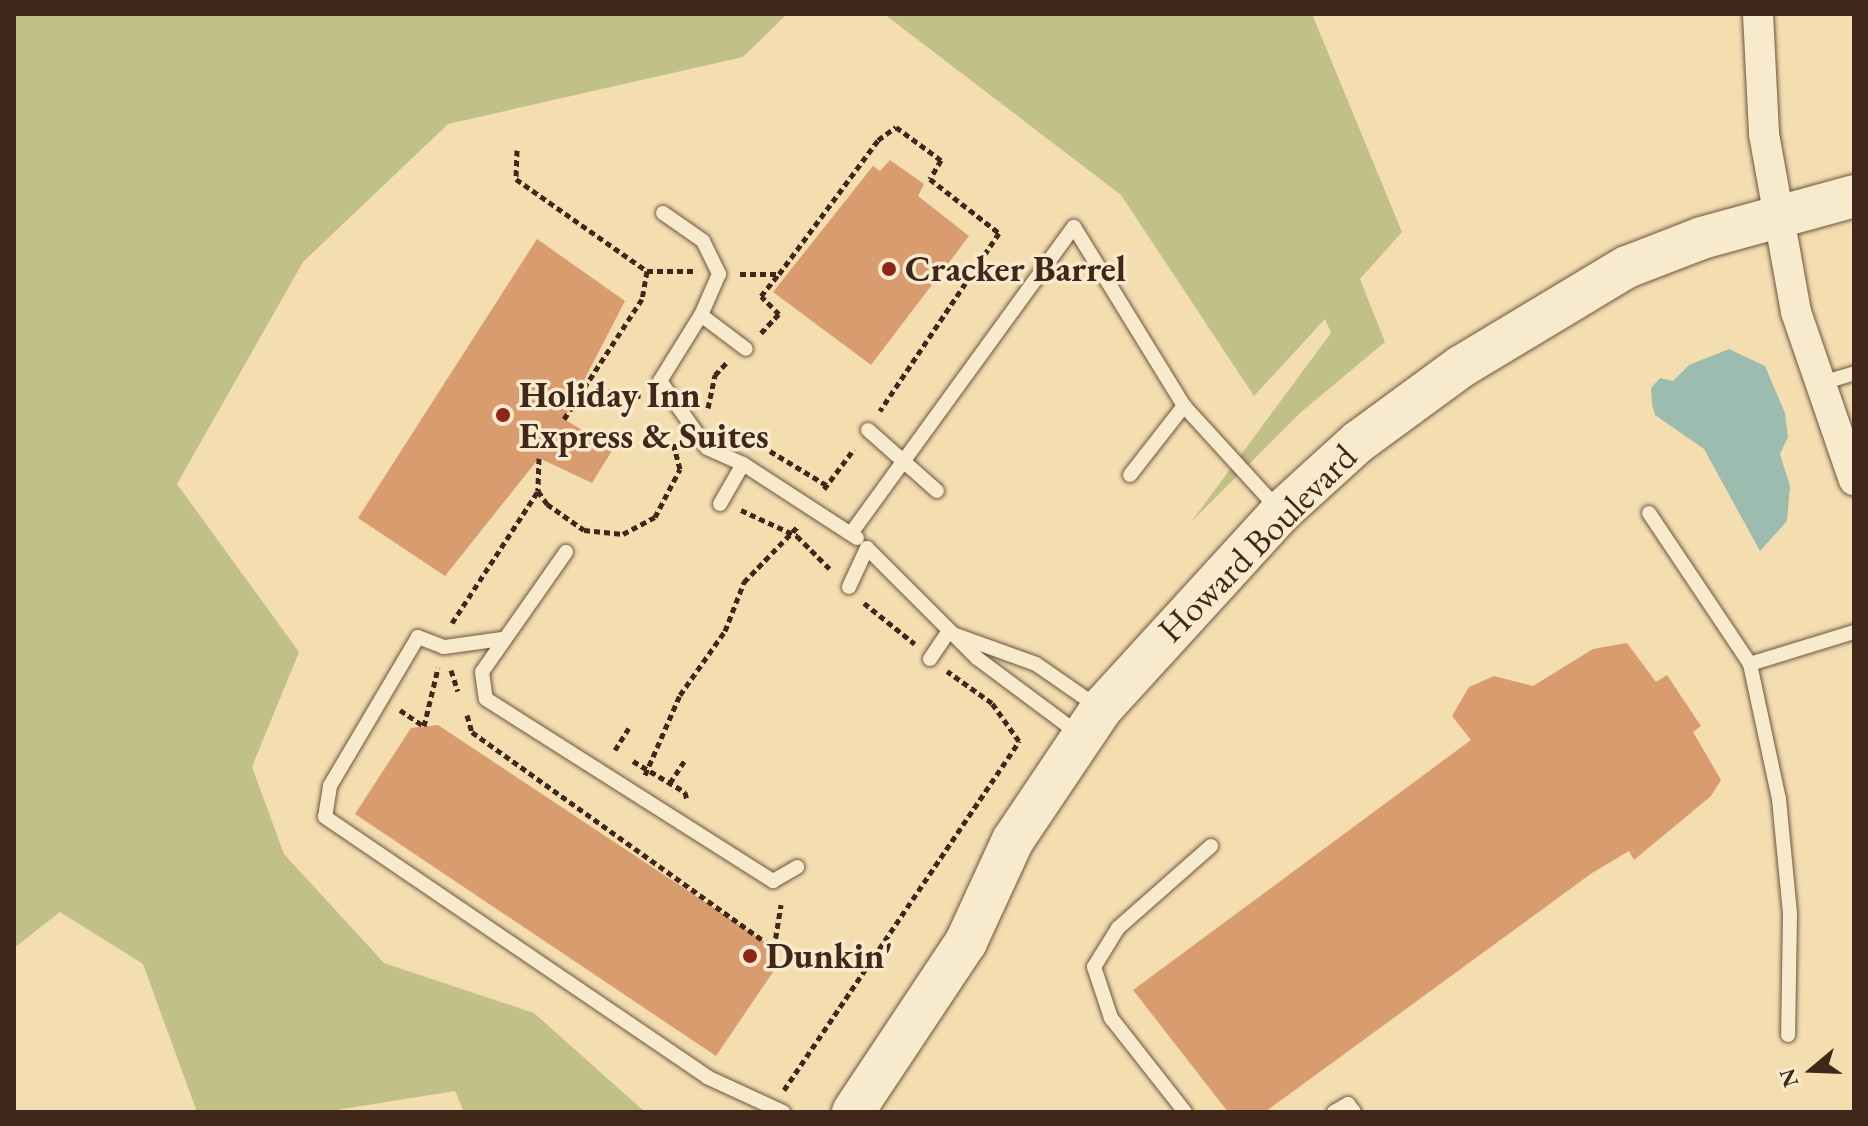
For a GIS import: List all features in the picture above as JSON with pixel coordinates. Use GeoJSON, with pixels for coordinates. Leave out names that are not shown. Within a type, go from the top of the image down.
{"type":"FeatureCollection","features":[{"type":"Feature","properties":{"kind":"main road","name":"Howard Boulevard"},"geometry":{"type":"LineString","coordinates":[[853,1112],[966,942],[1013,840],[1092,723],[1281,512],[1427,392],[1593,286],[1702,238],[1854,196]]}},
{"type":"Feature","properties":{"kind":"street"},"geometry":{"type":"LineString","coordinates":[[1758,14],[1764,134],[1796,312],[1854,480]]}},
{"type":"Feature","properties":{"kind":"lane"},"geometry":{"type":"LineString","coordinates":[[663,213],[703,241],[719,274],[701,315],[660,381],[707,448],[743,464],[852,532],[948,632],[1092,723]]}},
{"type":"Feature","properties":{"kind":"lane"},"geometry":{"type":"LineString","coordinates":[[852,532],[900,459],[1074,227],[1184,406],[1281,512]]}},
{"type":"Feature","properties":{"kind":"lane"},"geometry":{"type":"LineString","coordinates":[[701,315],[746,349]]}},
{"type":"Feature","properties":{"kind":"lane"},"geometry":{"type":"LineString","coordinates":[[1819,384],[1854,373]]}},
{"type":"Feature","properties":{"kind":"lane"},"geometry":{"type":"LineString","coordinates":[[1130,475],[1184,406]]}},
{"type":"Feature","properties":{"kind":"lane"},"geometry":{"type":"LineString","coordinates":[[868,430],[937,491]]}},
{"type":"Feature","properties":{"kind":"lane"},"geometry":{"type":"LineString","coordinates":[[725,509],[743,464]]}},
{"type":"Feature","properties":{"kind":"lane"},"geometry":{"type":"LineString","coordinates":[[1649,513],[1750,664],[1779,799],[1790,914],[1788,1035]]}},
{"type":"Feature","properties":{"kind":"lane"},"geometry":{"type":"LineString","coordinates":[[849,587],[867,548]]}},
{"type":"Feature","properties":{"kind":"lane"},"geometry":{"type":"LineString","coordinates":[[566,552],[502,639],[482,672],[486,699],[636,791],[773,881],[797,867]]}},
{"type":"Feature","properties":{"kind":"lane"},"geometry":{"type":"LineString","coordinates":[[948,632],[1036,664],[1092,723]]}},
{"type":"Feature","properties":{"kind":"lane"},"geometry":{"type":"LineString","coordinates":[[930,659],[948,632]]}},
{"type":"Feature","properties":{"kind":"lane"},"geometry":{"type":"LineString","coordinates":[[1750,664],[1854,632]]}},
{"type":"Feature","properties":{"kind":"lane"},"geometry":{"type":"LineString","coordinates":[[502,639],[444,647],[418,637],[330,786],[325,817],[707,1077],[780,1109]]}},
{"type":"Feature","properties":{"kind":"lane"},"geometry":{"type":"LineString","coordinates":[[1185,1112],[1111,1018],[1094,967],[1118,928],[1211,846]]}},
{"type":"Feature","properties":{"kind":"lane"},"geometry":{"type":"LineString","coordinates":[[1334,1112],[1348,1104],[1354,1112]]}},
{"type":"Feature","properties":{"kind":"path"},"geometry":{"type":"LineString","coordinates":[[636,791],[664,744],[680,695],[725,631],[744,582],[793,535],[809,505],[828,486],[868,430],[999,233],[930,179],[941,160],[896,127],[878,140],[761,296],[779,314],[746,349],[715,375],[708,420]]}},
{"type":"Feature","properties":{"kind":"path"},"geometry":{"type":"LineString","coordinates":[[517,150],[516,179],[647,271],[779,274]]}},
{"type":"Feature","properties":{"kind":"path"},"geometry":{"type":"LineString","coordinates":[[564,419],[642,299],[647,271]]}},
{"type":"Feature","properties":{"kind":"path"},"geometry":{"type":"LineString","coordinates":[[578,398],[598,390],[639,393],[648,403]]}},
{"type":"Feature","properties":{"kind":"path"},"geometry":{"type":"LineString","coordinates":[[539,458],[538,491],[547,504],[584,530],[623,534],[655,517],[680,469],[671,434]]}},
{"type":"Feature","properties":{"kind":"path"},"geometry":{"type":"LineString","coordinates":[[754,445],[828,486]]}},
{"type":"Feature","properties":{"kind":"path"},"geometry":{"type":"LineString","coordinates":[[725,509],[757,514],[793,535],[930,659],[992,703],[1019,741],[780,1109]]}},
{"type":"Feature","properties":{"kind":"path"},"geometry":{"type":"LineString","coordinates":[[382,698],[424,726],[444,647]]}},
{"type":"Feature","properties":{"kind":"path"},"geometry":{"type":"LineString","coordinates":[[615,750],[629,728]]}},
{"type":"Feature","properties":{"kind":"path"},"geometry":{"type":"LineString","coordinates":[[670,783],[685,760]]}},
{"type":"Feature","properties":{"kind":"green space"},"geometry":{"type":"Polygon","coordinates":[[[14,14],[787,14],[743,57],[448,124],[303,262],[177,484],[299,652],[252,767],[284,854],[384,963],[534,1013],[645,1112],[464,1112],[455,1091],[324,1112],[197,1112],[143,964],[60,912],[14,948],[14,14]]]}},
{"type":"Feature","properties":{"kind":"green space"},"geometry":{"type":"Polygon","coordinates":[[[884,14],[1312,14],[1402,232],[1360,279],[1385,342],[1300,413],[1191,522],[1331,333],[1325,319],[1254,396],[1121,195],[884,14]]]}},
{"type":"Feature","properties":{"kind":"shaded area"},"geometry":{"type":"Polygon","coordinates":[[[1729,349],[1765,366],[1785,413],[1788,437],[1780,454],[1790,486],[1787,521],[1760,551],[1704,449],[1655,415],[1652,404],[1651,388],[1660,378],[1673,381],[1689,365],[1729,349]]]}},
{"type":"Feature","properties":{"kind":"building"},"geometry":{"type":"Polygon","coordinates":[[[890,160],[924,184],[918,196],[969,236],[871,365],[773,292],[873,166],[880,171],[890,160]]]}},
{"type":"Feature","properties":{"kind":"building"},"geometry":{"type":"Polygon","coordinates":[[[537,239],[625,301],[564,419],[613,449],[592,483],[539,458],[445,576],[358,518],[537,239]]]}},
{"type":"Feature","properties":{"kind":"building"},"geometry":{"type":"Polygon","coordinates":[[[1627,643],[1656,682],[1667,675],[1701,726],[1693,732],[1721,780],[1711,796],[1634,860],[1629,851],[1592,873],[1265,1112],[1228,1112],[1133,990],[1471,740],[1452,716],[1469,687],[1494,676],[1533,686],[1593,649],[1627,643]]]}},
{"type":"Feature","properties":{"kind":"building"},"geometry":{"type":"Polygon","coordinates":[[[438,725],[774,948],[775,969],[716,1056],[355,814],[411,728],[438,725]]]}},
{"type":"Feature","properties":{"kind":"place","name":"Cracker Barrel"},"geometry":{"type":"Point","coordinates":[889,269]}},
{"type":"Feature","properties":{"kind":"place","name":"Holiday Inn Express & Suites"},"geometry":{"type":"Point","coordinates":[503,415]}},
{"type":"Feature","properties":{"kind":"place","name":"Dunkin'"},"geometry":{"type":"Point","coordinates":[750,956]}}]}
